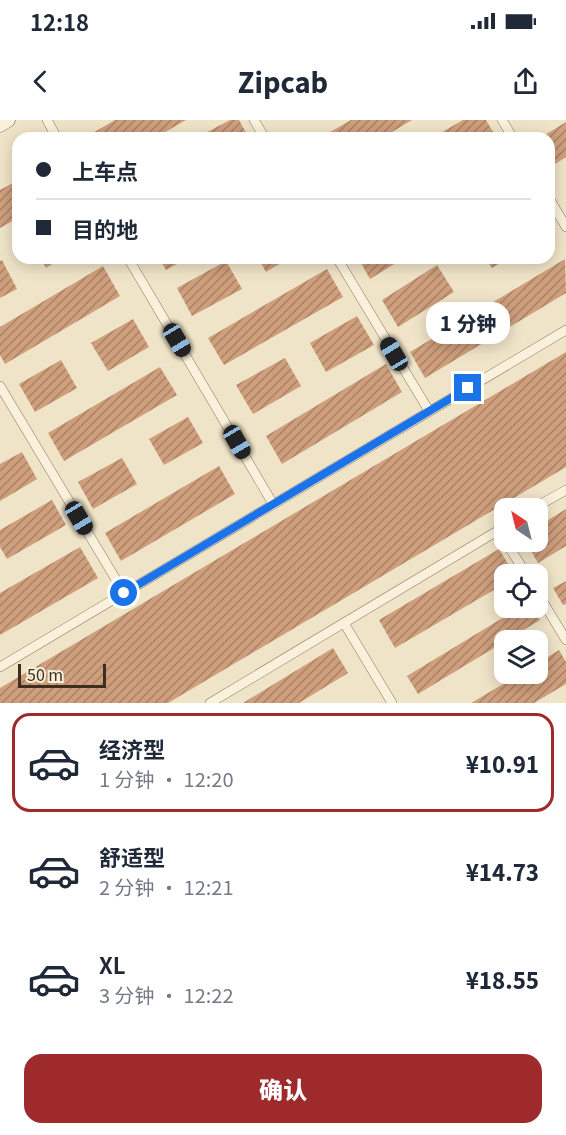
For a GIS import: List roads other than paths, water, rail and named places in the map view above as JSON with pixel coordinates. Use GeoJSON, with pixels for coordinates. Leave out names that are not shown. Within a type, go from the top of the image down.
{"type":"FeatureCollection","features":[{"type":"Feature","properties":{"kind":"street"},"geometry":{"type":"LineString","coordinates":[[0,125],[8,120]]}},
{"type":"Feature","properties":{"kind":"street"},"geometry":{"type":"LineString","coordinates":[[555,208],[566,227]]}},
{"type":"Feature","properties":{"kind":"street"},"geometry":{"type":"LineString","coordinates":[[132,264],[273,504]]}},
{"type":"Feature","properties":{"kind":"street"},"geometry":{"type":"LineString","coordinates":[[341,264],[429,411]]}},
{"type":"Feature","properties":{"kind":"street"},"geometry":{"type":"LineString","coordinates":[[0,667],[566,330]]}},
{"type":"Feature","properties":{"kind":"street"},"geometry":{"type":"LineString","coordinates":[[0,386],[124,593]]}},
{"type":"Feature","properties":{"kind":"street"},"geometry":{"type":"LineString","coordinates":[[548,500],[566,490]]}},
{"type":"Feature","properties":{"kind":"street"},"geometry":{"type":"LineString","coordinates":[[210,703],[494,536]]}},
{"type":"Feature","properties":{"kind":"street"},"geometry":{"type":"LineString","coordinates":[[548,610],[566,640]]}},
{"type":"Feature","properties":{"kind":"street"},"geometry":{"type":"LineString","coordinates":[[344,622],[392,703]]}}]}
